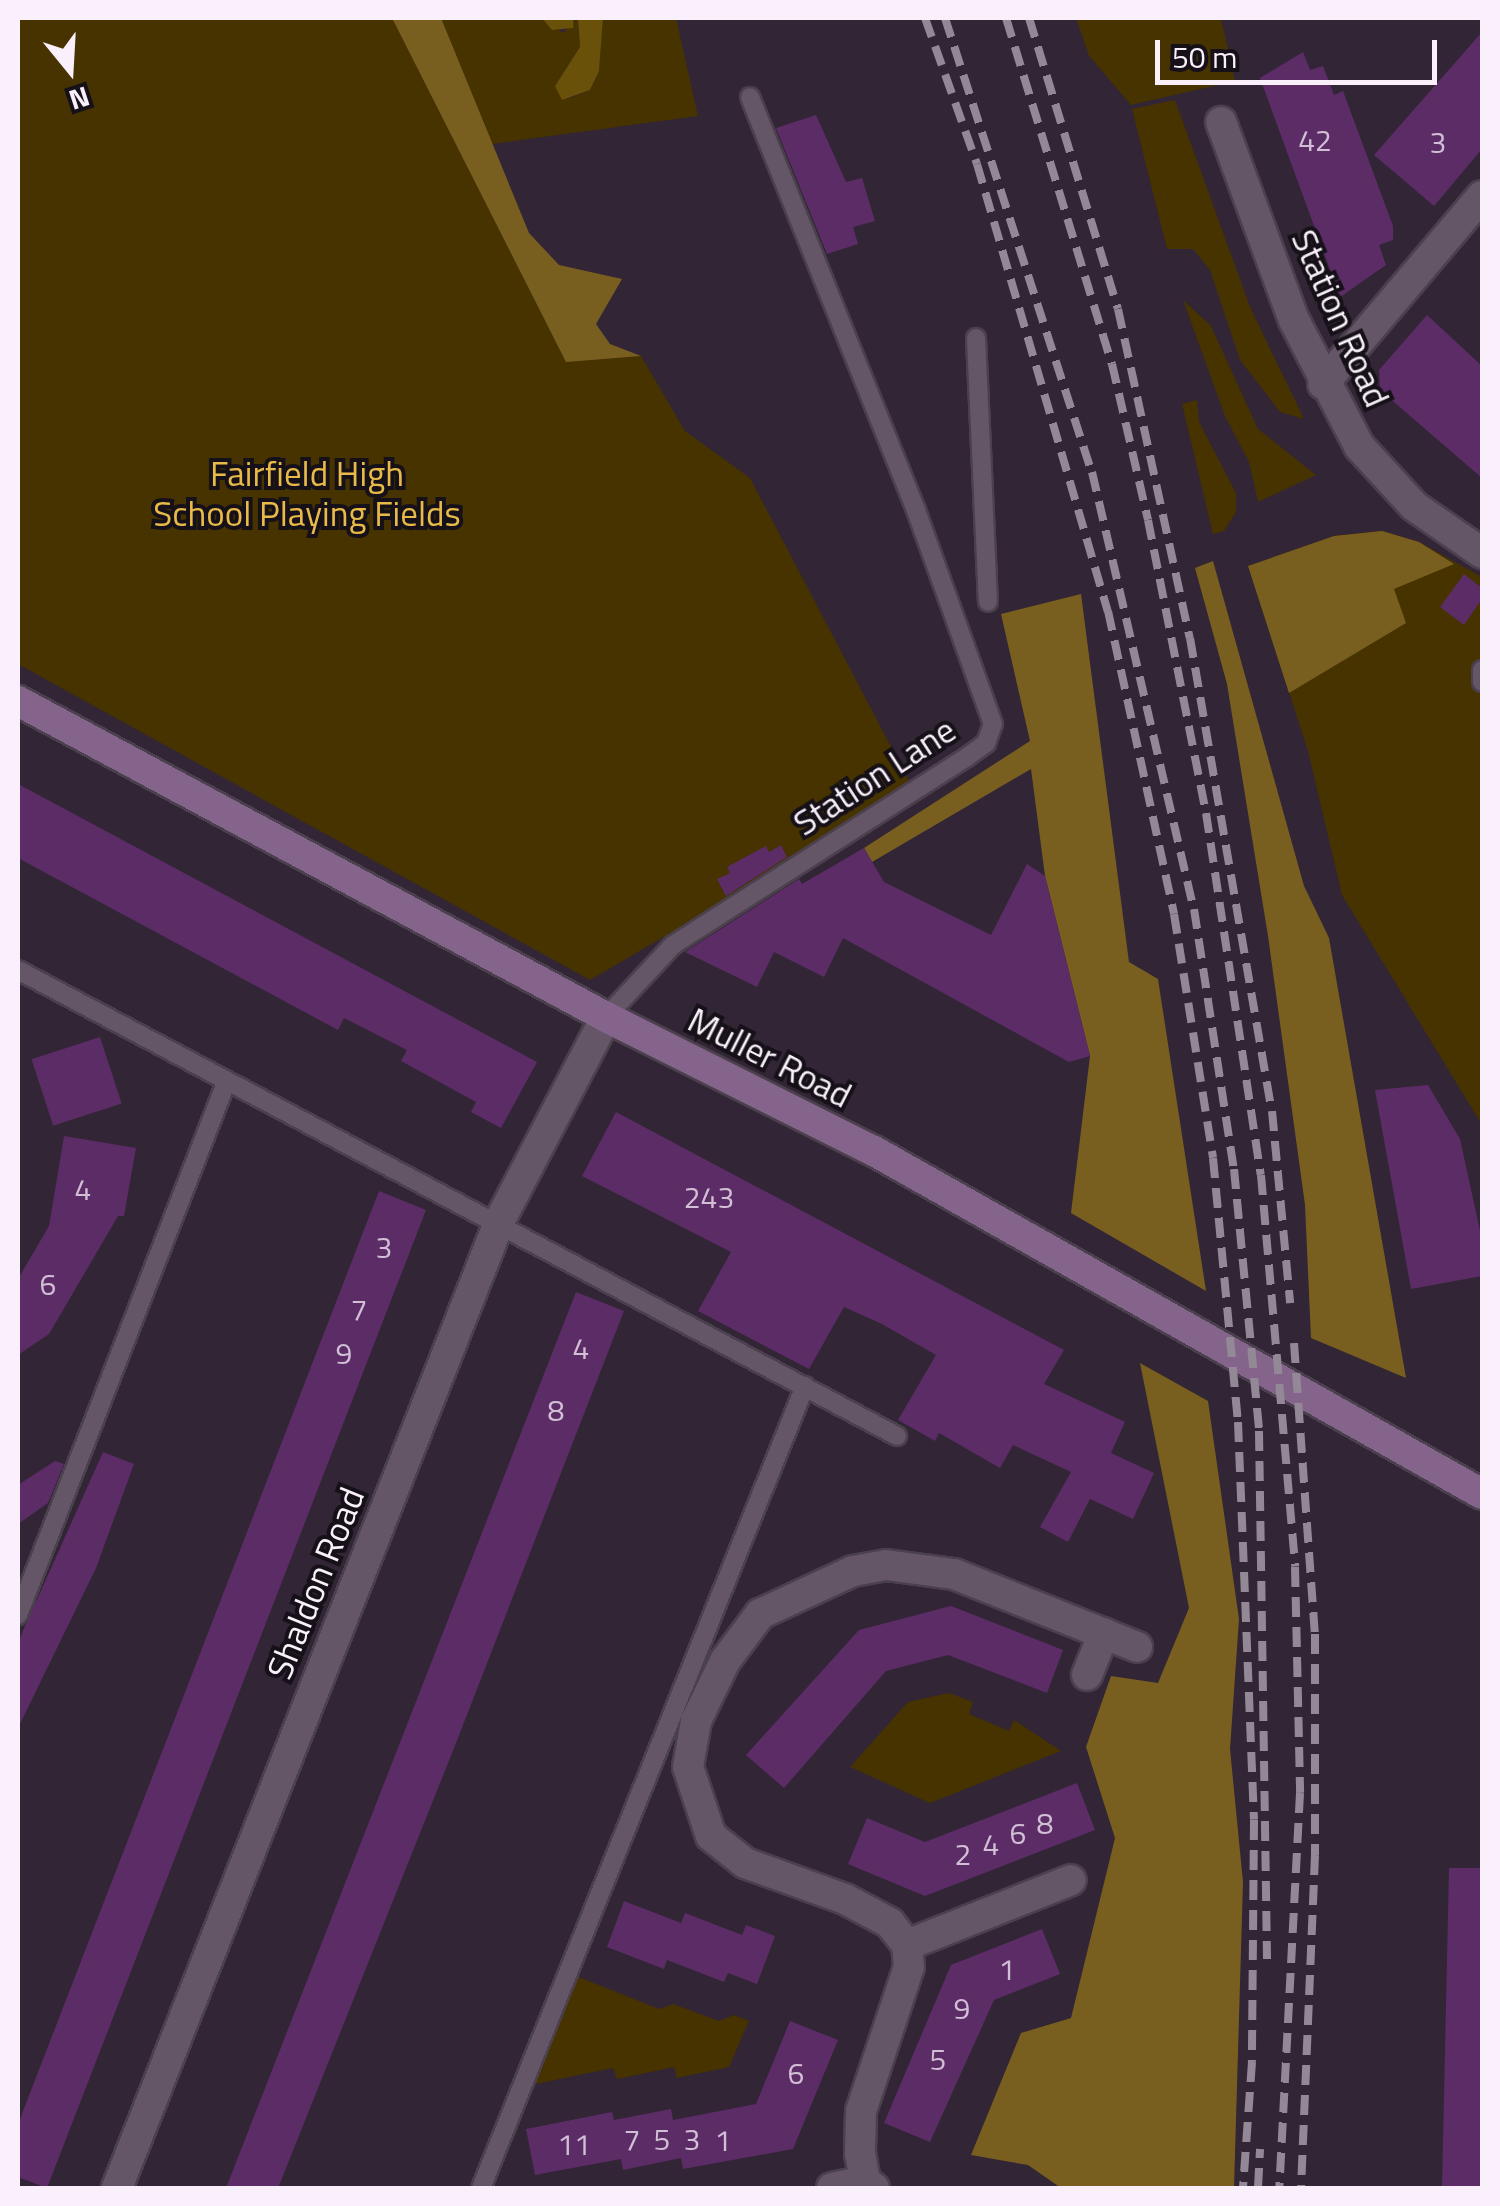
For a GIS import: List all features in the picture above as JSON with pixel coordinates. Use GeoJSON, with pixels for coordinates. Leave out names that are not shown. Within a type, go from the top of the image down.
{"type":"FeatureCollection","features":[{"type":"Feature","properties":{"kind":"main road","name":"Muller Road"},"geometry":{"type":"LineString","coordinates":[[18,700],[606,1017],[874,1151],[1482,1494]]}},
{"type":"Feature","properties":{"kind":"street","name":"Station Road"},"geometry":{"type":"LineString","coordinates":[[1221,122],[1323,384],[1384,477],[1482,552]]}},
{"type":"Feature","properties":{"kind":"street"},"geometry":{"type":"LineString","coordinates":[[1323,384],[1482,196]]}},
{"type":"Feature","properties":{"kind":"street","name":"Shaldon Road"},"geometry":{"type":"LineString","coordinates":[[117,2188],[500,1220],[606,1017]]}},
{"type":"Feature","properties":{"kind":"street"},"geometry":{"type":"LineString","coordinates":[[832,2188],[870,2184],[861,2112],[909,1967],[907,1946],[890,1923],[845,1899],[745,1863],[711,1836],[700,1816],[690,1743],[742,1633],[782,1599],[815,1583],[886,1566],[954,1574],[1137,1646]]}},
{"type":"Feature","properties":{"kind":"street"},"geometry":{"type":"LineString","coordinates":[[1087,1675],[1104,1634]]}},
{"type":"Feature","properties":{"kind":"street"},"geometry":{"type":"LineString","coordinates":[[907,1946],[1071,1880]]}},
{"type":"Feature","properties":{"kind":"lane","name":"Station Lane"},"geometry":{"type":"LineString","coordinates":[[606,1017],[673,945],[986,742],[990,705],[750,97]]}},
{"type":"Feature","properties":{"kind":"lane"},"geometry":{"type":"LineString","coordinates":[[976,338],[988,602]]}},
{"type":"Feature","properties":{"kind":"lane"},"geometry":{"type":"LineString","coordinates":[[1482,670],[1482,682]]}},
{"type":"Feature","properties":{"kind":"lane"},"geometry":{"type":"LineString","coordinates":[[18,970],[226,1083],[500,1220],[897,1436]]}},
{"type":"Feature","properties":{"kind":"lane"},"geometry":{"type":"LineString","coordinates":[[20,1602],[226,1083]]}},
{"type":"Feature","properties":{"kind":"lane"},"geometry":{"type":"LineString","coordinates":[[481,2188],[805,1386]]}},
{"type":"Feature","properties":{"kind":"green space","name":"Fairfield High School Playing Fields"},"geometry":{"type":"Polygon","coordinates":[[[18,18],[392,18],[566,361],[641,356],[685,431],[750,478],[909,781],[790,863],[590,980],[18,664],[18,18]]]}},
{"type":"Feature","properties":{"kind":"green space"},"geometry":{"type":"Polygon","coordinates":[[[441,18],[542,18],[563,33],[578,18],[580,47],[555,86],[570,98],[590,90],[599,70],[603,18],[676,18],[698,116],[492,144],[441,18]]]}},
{"type":"Feature","properties":{"kind":"green space"},"geometry":{"type":"Polygon","coordinates":[[[1076,18],[1221,18],[1235,81],[1131,105],[1089,56],[1076,18]]]}},
{"type":"Feature","properties":{"kind":"green space"},"geometry":{"type":"Polygon","coordinates":[[[1175,100],[1250,307],[1304,419],[1280,412],[1240,360],[1210,270],[1193,249],[1167,249],[1132,109],[1175,100]]]}},
{"type":"Feature","properties":{"kind":"green space"},"geometry":{"type":"Polygon","coordinates":[[[1183,300],[1211,326],[1258,429],[1316,475],[1258,502],[1249,462],[1225,416],[1183,300]]]}},
{"type":"Feature","properties":{"kind":"green space"},"geometry":{"type":"Polygon","coordinates":[[[1197,400],[1199,422],[1236,493],[1236,512],[1224,531],[1213,534],[1182,404],[1197,400]]]}},
{"type":"Feature","properties":{"kind":"green space"},"geometry":{"type":"Polygon","coordinates":[[[1382,531],[1419,542],[1482,577],[1482,1125],[1342,895],[1308,751],[1248,566],[1334,536],[1382,531]]]}},
{"type":"Feature","properties":{"kind":"green space"},"geometry":{"type":"Polygon","coordinates":[[[949,1693],[973,1702],[969,1714],[1009,1731],[1014,1720],[1061,1751],[930,1803],[850,1767],[908,1702],[949,1693]]]}},
{"type":"Feature","properties":{"kind":"green space"},"geometry":{"type":"Polygon","coordinates":[[[571,1974],[659,2009],[673,2004],[719,2021],[734,2015],[749,2021],[729,2067],[677,2078],[674,2067],[617,2079],[613,2068],[526,2086],[571,1974]]]}},
{"type":"Feature","properties":{"kind":"shaded area"},"geometry":{"type":"Polygon","coordinates":[[[392,18],[441,18],[529,233],[559,265],[622,279],[596,324],[610,344],[641,356],[566,362],[392,18]]]}},
{"type":"Feature","properties":{"kind":"shaded area"},"geometry":{"type":"Polygon","coordinates":[[[542,18],[574,18],[573,28],[552,30],[542,18]]]}},
{"type":"Feature","properties":{"kind":"shaded area"},"geometry":{"type":"Polygon","coordinates":[[[578,18],[603,18],[599,71],[590,90],[562,100],[555,86],[580,47],[578,18]]]}},
{"type":"Feature","properties":{"kind":"shaded area"},"geometry":{"type":"Polygon","coordinates":[[[1382,531],[1419,542],[1454,564],[1394,589],[1406,623],[1289,693],[1248,566],[1334,536],[1382,531]]]}},
{"type":"Feature","properties":{"kind":"shaded area"},"geometry":{"type":"Polygon","coordinates":[[[1213,561],[1304,886],[1329,938],[1406,1378],[1311,1338],[1305,1205],[1268,936],[1227,684],[1195,568],[1213,561]]]}},
{"type":"Feature","properties":{"kind":"shaded area"},"geometry":{"type":"Polygon","coordinates":[[[1081,594],[1129,962],[1158,979],[1206,1291],[1071,1213],[1090,1056],[1045,876],[1031,769],[872,862],[864,848],[1030,741],[1001,614],[1081,594]]]}},
{"type":"Feature","properties":{"kind":"shaded area"},"geometry":{"type":"Polygon","coordinates":[[[1140,1363],[1208,1401],[1239,1619],[1230,1749],[1243,1882],[1234,2188],[1061,2188],[1028,2165],[971,2155],[1021,2033],[1071,2018],[1115,1838],[1086,1747],[1111,1676],[1158,1683],[1189,1608],[1140,1363]]]}},
{"type":"Feature","properties":{"kind":"building"},"geometry":{"type":"Polygon","coordinates":[[[1482,32],[1482,149],[1434,206],[1374,155],[1482,32]]]}},
{"type":"Feature","properties":{"kind":"building"},"geometry":{"type":"Polygon","coordinates":[[[1303,52],[1310,70],[1323,66],[1334,95],[1343,91],[1393,226],[1393,240],[1379,245],[1386,265],[1340,297],[1260,78],[1303,52]]]}},
{"type":"Feature","properties":{"kind":"building"},"geometry":{"type":"Polygon","coordinates":[[[816,115],[846,182],[862,178],[875,221],[853,227],[858,244],[827,254],[776,128],[816,115]]]}},
{"type":"Feature","properties":{"kind":"building"},"geometry":{"type":"Polygon","coordinates":[[[1427,315],[1482,366],[1482,478],[1380,390],[1379,370],[1427,315]]]}},
{"type":"Feature","properties":{"kind":"building"},"geometry":{"type":"Polygon","coordinates":[[[1464,574],[1482,588],[1482,599],[1464,625],[1440,607],[1464,574]]]}},
{"type":"Feature","properties":{"kind":"building"},"geometry":{"type":"Polygon","coordinates":[[[18,784],[537,1062],[501,1128],[471,1112],[476,1102],[401,1061],[407,1050],[344,1018],[338,1030],[18,858],[18,784]]]}},
{"type":"Feature","properties":{"kind":"building"},"geometry":{"type":"Polygon","coordinates":[[[781,845],[787,857],[726,896],[717,879],[730,873],[727,867],[766,846],[769,852],[781,845]]]}},
{"type":"Feature","properties":{"kind":"building"},"geometry":{"type":"Polygon","coordinates":[[[864,848],[884,882],[991,935],[1027,864],[1045,876],[1090,1056],[1069,1062],[843,938],[824,977],[774,952],[757,987],[685,952],[799,879],[802,884],[864,848]]]}},
{"type":"Feature","properties":{"kind":"building"},"geometry":{"type":"Polygon","coordinates":[[[100,1037],[122,1104],[53,1126],[32,1059],[100,1037]]]}},
{"type":"Feature","properties":{"kind":"building"},"geometry":{"type":"Polygon","coordinates":[[[1428,1085],[1460,1139],[1482,1240],[1482,1276],[1411,1289],[1375,1090],[1428,1085]]]}},
{"type":"Feature","properties":{"kind":"building"},"geometry":{"type":"Polygon","coordinates":[[[616,1112],[1064,1350],[1044,1384],[1125,1422],[1111,1453],[1154,1473],[1133,1519],[1090,1499],[1068,1542],[1040,1527],[1071,1472],[1013,1445],[1000,1468],[939,1433],[935,1441],[898,1420],[936,1355],[882,1324],[844,1307],[809,1369],[698,1311],[731,1252],[582,1176],[616,1112]]]}},
{"type":"Feature","properties":{"kind":"building"},"geometry":{"type":"Polygon","coordinates":[[[64,1136],[136,1148],[124,1216],[118,1216],[49,1334],[18,1355],[18,1279],[49,1226],[64,1136]]]}},
{"type":"Feature","properties":{"kind":"building"},"geometry":{"type":"Polygon","coordinates":[[[379,1191],[426,1210],[47,2188],[18,2177],[18,2124],[379,1191]]]}},
{"type":"Feature","properties":{"kind":"building"},"geometry":{"type":"Polygon","coordinates":[[[576,1292],[624,1311],[456,1743],[278,2188],[226,2188],[576,1292]]]}},
{"type":"Feature","properties":{"kind":"building"},"geometry":{"type":"Polygon","coordinates":[[[103,1452],[134,1464],[96,1568],[18,1728],[18,1642],[103,1452]]]}},
{"type":"Feature","properties":{"kind":"building"},"geometry":{"type":"Polygon","coordinates":[[[55,1461],[64,1464],[48,1503],[18,1524],[18,1485],[55,1461]]]}},
{"type":"Feature","properties":{"kind":"building"},"geometry":{"type":"Polygon","coordinates":[[[951,1606],[1063,1650],[1047,1693],[948,1655],[886,1671],[784,1788],[746,1755],[859,1630],[951,1606]]]}},
{"type":"Feature","properties":{"kind":"building"},"geometry":{"type":"Polygon","coordinates":[[[1077,1783],[1095,1830],[925,1896],[848,1864],[867,1818],[925,1842],[1077,1783]]]}},
{"type":"Feature","properties":{"kind":"building"},"geometry":{"type":"Polygon","coordinates":[[[1449,1868],[1482,1868],[1482,2188],[1442,2188],[1449,1868]]]}},
{"type":"Feature","properties":{"kind":"building"},"geometry":{"type":"Polygon","coordinates":[[[624,1901],[681,1923],[685,1913],[742,1935],[746,1925],[775,1936],[757,1984],[728,1973],[724,1982],[667,1960],[664,1969],[607,1947],[624,1901]]]}},
{"type":"Feature","properties":{"kind":"building"},"geometry":{"type":"Polygon","coordinates":[[[1042,1929],[1060,1974],[994,2000],[930,2142],[884,2123],[951,1965],[1042,1929]]]}},
{"type":"Feature","properties":{"kind":"building"},"geometry":{"type":"Polygon","coordinates":[[[790,2021],[838,2040],[793,2149],[683,2169],[681,2158],[623,2170],[621,2159],[535,2175],[526,2129],[612,2112],[614,2120],[671,2109],[673,2120],[756,2104],[790,2021]]]}},
{"type":"Feature","properties":{"kind":"railway"},"geometry":{"type":"LineString","coordinates":[[925,18],[977,164],[1108,611],[1174,914],[1213,1158],[1238,1422],[1254,1820],[1252,2062],[1243,2188]]}},
{"type":"Feature","properties":{"kind":"railway"},"geometry":{"type":"LineString","coordinates":[[945,18],[1092,472],[1194,909],[1234,1169],[1259,1431],[1267,1959]]}},
{"type":"Feature","properties":{"kind":"railway"},"geometry":{"type":"LineString","coordinates":[[1006,18],[1112,364],[1148,520],[1206,813],[1261,1175],[1295,1567],[1300,1793],[1279,2188]]}},
{"type":"Feature","properties":{"kind":"railway"},"geometry":{"type":"LineString","coordinates":[[1029,18],[1118,309],[1190,638],[1272,1111],[1290,1303]]}},
{"type":"Feature","properties":{"kind":"railway"},"geometry":{"type":"LineString","coordinates":[[1294,1343],[1315,1634],[1315,1855],[1301,2188]]}},
{"type":"Feature","properties":{"kind":"railway"},"geometry":{"type":"LineString","coordinates":[[1258,2188],[1260,2149]]}}]}
